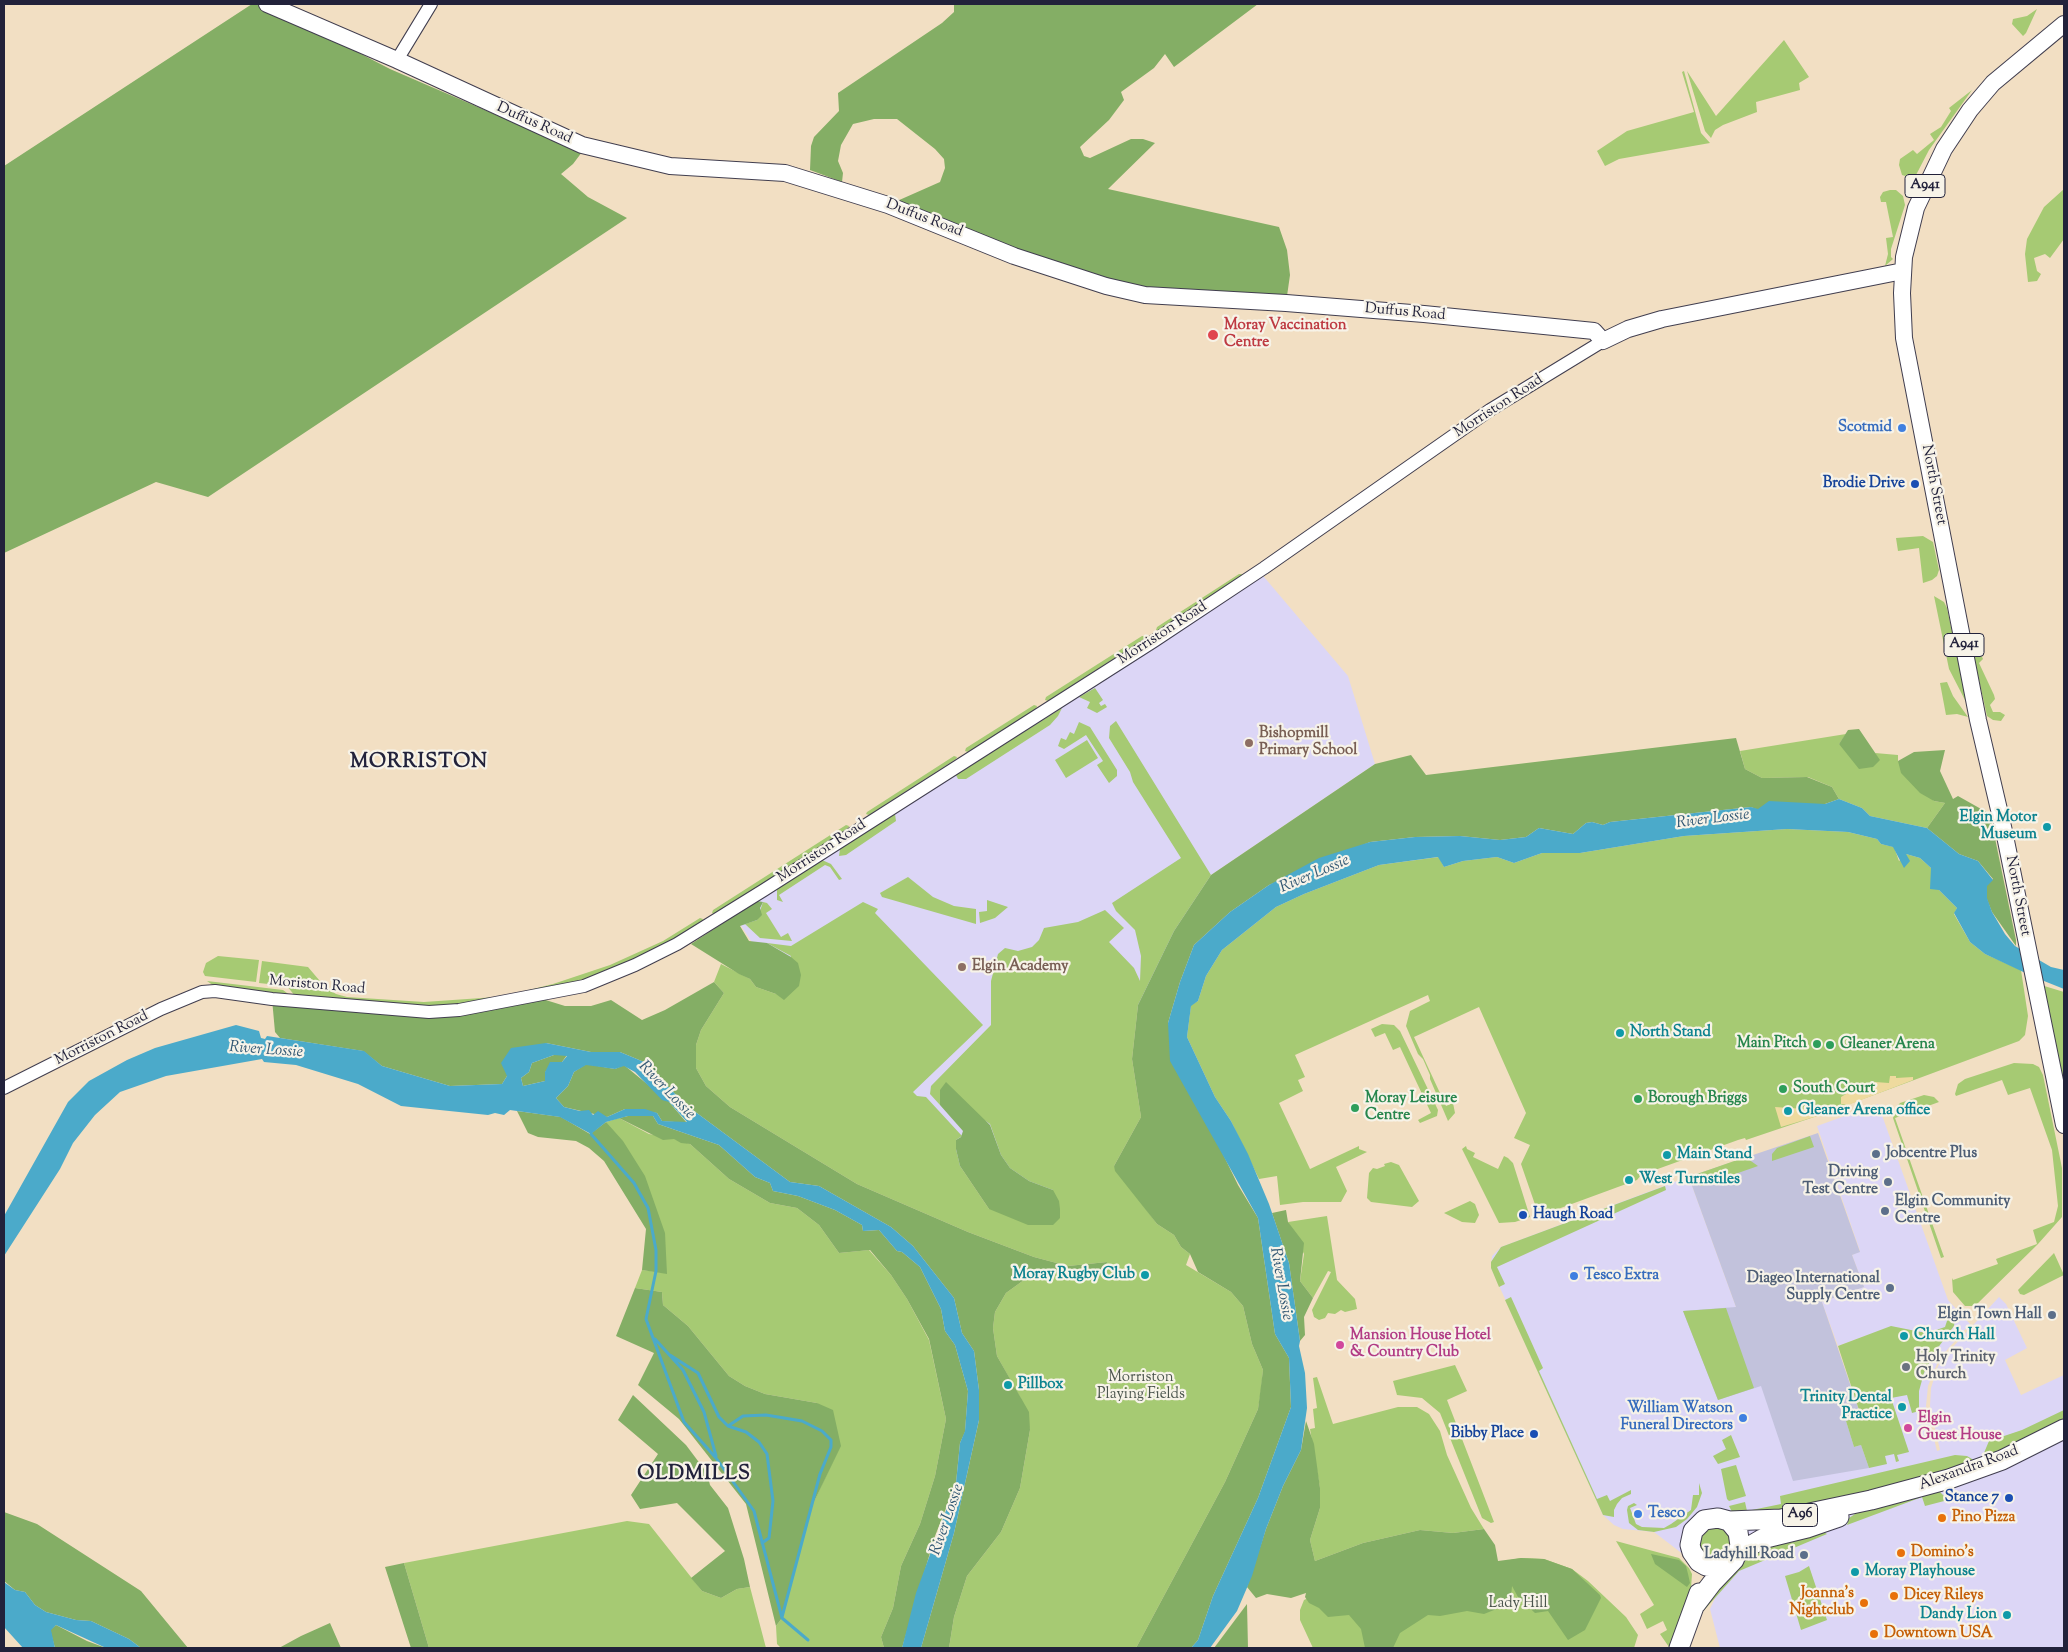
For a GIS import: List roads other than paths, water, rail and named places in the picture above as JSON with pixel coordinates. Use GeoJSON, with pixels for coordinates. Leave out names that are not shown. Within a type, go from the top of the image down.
{"type":"FeatureCollection","features":[{"type":"Feature","properties":{"kind":"highway","name":"Alexandra Road"},"geometry":{"type":"LineString","coordinates":[[1679,1648],[1696,1604],[1701,1573],[1699,1562],[1692,1552],[1690,1545],[1693,1531],[1697,1526],[1710,1518],[1729,1521],[1781,1519],[1871,1500],[1949,1479],[2002,1460],[2064,1429]]}},
{"type":"Feature","properties":{"kind":"highway","name":"Alexandra Road"},"geometry":{"type":"LineString","coordinates":[[1699,1562],[1713,1568],[1733,1559],[1762,1539],[1828,1521],[1871,1500]]}},
{"type":"Feature","properties":{"kind":"highway"},"geometry":{"type":"LineString","coordinates":[[1729,1521],[1738,1532],[1740,1539],[1733,1559]]}},
{"type":"Feature","properties":{"kind":"highway","name":"Alexandra Road"},"geometry":{"type":"LineString","coordinates":[[1696,1604],[1733,1559]]}},
{"type":"Feature","properties":{"kind":"main road","name":"Duffus Road"},"geometry":{"type":"LineString","coordinates":[[267,4],[397,60],[582,146],[670,166],[756,169],[785,173],[888,205],[1014,256],[1128,292],[1145,295],[1286,303],[1424,314],[1594,331],[1603,341]]}},
{"type":"Feature","properties":{"kind":"main road","name":"North Street"},"geometry":{"type":"LineString","coordinates":[[2064,24],[1993,83],[1970,110],[1944,149],[1916,208],[1902,271],[1904,338],[1978,720],[2002,822],[2064,1125]]}},
{"type":"Feature","properties":{"kind":"main road","name":"Morriston Road"},"geometry":{"type":"LineString","coordinates":[[1603,341],[1628,329],[1662,319],[1902,271]]}},
{"type":"Feature","properties":{"kind":"street"},"geometry":{"type":"LineString","coordinates":[[397,60],[431,4]]}},
{"type":"Feature","properties":{"kind":"street","name":"Morriston Road"},"geometry":{"type":"LineString","coordinates":[[429,1012],[459,1010],[502,1003],[584,986],[677,944],[1154,641],[1264,568],[1490,410],[1603,341]]}},
{"type":"Feature","properties":{"kind":"street","name":"Moriston Road"},"geometry":{"type":"LineString","coordinates":[[202,992],[215,991],[272,999],[429,1012]]}},
{"type":"Feature","properties":{"kind":"street","name":"Morriston Road"},"geometry":{"type":"LineString","coordinates":[[4,1088],[161,1009],[202,992]]}},
{"type":"Feature","properties":{"kind":"water","name":"River Lossie"},"geometry":{"type":"Polygon","coordinates":[[[1839,799],[1862,808],[1870,816],[1927,828],[1959,854],[1978,861],[1993,880],[1987,886],[1987,898],[1992,912],[2005,934],[2015,946],[2051,967],[2064,970],[2064,989],[1985,954],[1970,942],[1954,913],[1957,908],[1939,890],[1930,889],[1931,868],[1920,858],[1906,854],[1910,861],[1904,868],[1893,847],[1881,844],[1877,839],[1848,832],[1787,829],[1684,836],[1580,853],[1542,853],[1514,863],[1497,857],[1463,861],[1444,867],[1438,857],[1379,865],[1276,907],[1222,950],[1206,976],[1198,1001],[1191,1006],[1187,1037],[1215,1097],[1231,1121],[1248,1154],[1269,1204],[1289,1263],[1300,1341],[1299,1346],[1305,1373],[1307,1408],[1301,1450],[1283,1486],[1266,1529],[1252,1576],[1237,1611],[1210,1648],[1191,1648],[1198,1640],[1213,1596],[1258,1498],[1291,1407],[1289,1358],[1275,1334],[1258,1218],[1170,1061],[1168,1023],[1180,982],[1194,945],[1230,912],[1269,885],[1319,858],[1370,842],[1415,837],[1460,836],[1500,840],[1526,837],[1539,828],[1573,834],[1586,823],[1592,822],[1603,825],[1610,822],[1751,807],[1758,809],[1769,801],[1825,804],[1839,799]]]}},
{"type":"Feature","properties":{"kind":"water","name":"River Lossie"},"geometry":{"type":"Polygon","coordinates":[[[236,1025],[259,1031],[261,1038],[265,1039],[267,1036],[364,1051],[382,1066],[450,1086],[502,1084],[507,1076],[501,1063],[511,1048],[546,1043],[591,1052],[620,1052],[644,1062],[686,1105],[790,1182],[819,1186],[891,1227],[913,1246],[954,1298],[962,1333],[974,1351],[979,1390],[979,1420],[954,1533],[921,1648],[902,1648],[916,1593],[956,1483],[960,1443],[965,1431],[968,1391],[955,1345],[945,1331],[941,1309],[920,1267],[902,1252],[897,1251],[879,1230],[863,1231],[862,1225],[835,1210],[798,1196],[773,1191],[770,1183],[755,1177],[719,1145],[658,1124],[653,1116],[628,1116],[606,1122],[591,1134],[560,1117],[510,1110],[504,1115],[495,1113],[488,1115],[401,1106],[358,1084],[296,1065],[264,1062],[262,1059],[166,1076],[120,1092],[95,1115],[73,1143],[60,1169],[4,1256],[4,1216],[68,1102],[89,1081],[127,1060],[155,1048],[236,1025]],[[554,1055],[532,1063],[529,1072],[521,1078],[523,1086],[545,1081],[545,1072],[550,1062],[562,1062],[567,1056],[554,1055]],[[586,1065],[574,1072],[568,1086],[556,1098],[564,1107],[580,1111],[589,1110],[593,1115],[598,1111],[607,1117],[625,1109],[645,1109],[657,1113],[662,1121],[687,1122],[669,1102],[662,1100],[635,1072],[624,1066],[615,1069],[586,1065]]]}},
{"type":"Feature","properties":{"kind":"water"},"geometry":{"type":"Polygon","coordinates":[[[4,1582],[15,1590],[25,1592],[35,1605],[46,1612],[76,1620],[91,1621],[129,1639],[141,1648],[106,1648],[56,1625],[51,1630],[55,1648],[23,1648],[4,1627],[4,1582]]]}},
{"type":"Feature","properties":{"kind":"waterway"},"geometry":{"type":"LineString","coordinates":[[591,1134],[634,1183],[648,1208],[656,1250],[656,1271],[646,1319],[684,1422],[716,1458],[754,1511],[782,1618],[808,1640]]}},
{"type":"Feature","properties":{"kind":"waterway"},"geometry":{"type":"LineString","coordinates":[[655,1339],[683,1370],[704,1412],[716,1456]]}},
{"type":"Feature","properties":{"kind":"waterway"},"geometry":{"type":"LineString","coordinates":[[670,1355],[698,1373],[719,1417],[728,1426],[746,1432],[759,1442],[767,1454],[773,1501],[769,1538],[762,1543]]}},
{"type":"Feature","properties":{"kind":"waterway"},"geometry":{"type":"LineString","coordinates":[[728,1426],[743,1416],[766,1415],[802,1421],[822,1431],[831,1440],[831,1447],[820,1474],[782,1617]]}},
{"type":"Feature","properties":{"kind":"place","name":"Moray Vaccination Centre"},"geometry":{"type":"Point","coordinates":[1213,335]}},
{"type":"Feature","properties":{"kind":"place","name":"Scotmid"},"geometry":{"type":"Point","coordinates":[1902,428]}},
{"type":"Feature","properties":{"kind":"place","name":"Brodie Drive"},"geometry":{"type":"Point","coordinates":[1915,484]}},
{"type":"Feature","properties":{"kind":"place","name":"Bishopmill Primary School"},"geometry":{"type":"Point","coordinates":[1249,743]}},
{"type":"Feature","properties":{"kind":"place","name":"Elgin Motor Museum"},"geometry":{"type":"Point","coordinates":[2047,827]}},
{"type":"Feature","properties":{"kind":"place","name":"Elgin Academy"},"geometry":{"type":"Point","coordinates":[962,967]}},
{"type":"Feature","properties":{"kind":"place","name":"North Stand"},"geometry":{"type":"Point","coordinates":[1620,1033]}},
{"type":"Feature","properties":{"kind":"place","name":"Main Pitch"},"geometry":{"type":"Point","coordinates":[1817,1044]}},
{"type":"Feature","properties":{"kind":"place","name":"Gleaner Arena"},"geometry":{"type":"Point","coordinates":[1830,1045]}},
{"type":"Feature","properties":{"kind":"place","name":"South Court"},"geometry":{"type":"Point","coordinates":[1783,1089]}},
{"type":"Feature","properties":{"kind":"place","name":"Borough Briggs"},"geometry":{"type":"Point","coordinates":[1638,1099]}},
{"type":"Feature","properties":{"kind":"place","name":"Moray Leisure Centre"},"geometry":{"type":"Point","coordinates":[1355,1108]}},
{"type":"Feature","properties":{"kind":"place","name":"Gleaner Arena office"},"geometry":{"type":"Point","coordinates":[1788,1111]}},
{"type":"Feature","properties":{"kind":"place","name":"Jobcentre Plus"},"geometry":{"type":"Point","coordinates":[1876,1154]}},
{"type":"Feature","properties":{"kind":"place","name":"Main Stand"},"geometry":{"type":"Point","coordinates":[1667,1155]}},
{"type":"Feature","properties":{"kind":"place","name":"West Turnstiles"},"geometry":{"type":"Point","coordinates":[1629,1180]}},
{"type":"Feature","properties":{"kind":"place","name":"Driving Test Centre"},"geometry":{"type":"Point","coordinates":[1888,1182]}},
{"type":"Feature","properties":{"kind":"place","name":"Elgin Community Centre"},"geometry":{"type":"Point","coordinates":[1885,1211]}},
{"type":"Feature","properties":{"kind":"place","name":"Haugh Road"},"geometry":{"type":"Point","coordinates":[1523,1215]}},
{"type":"Feature","properties":{"kind":"place","name":"Moray Rugby Club"},"geometry":{"type":"Point","coordinates":[1145,1275]}},
{"type":"Feature","properties":{"kind":"place","name":"Tesco Extra"},"geometry":{"type":"Point","coordinates":[1574,1276]}},
{"type":"Feature","properties":{"kind":"place","name":"Diageo International Supply Centre"},"geometry":{"type":"Point","coordinates":[1890,1288]}},
{"type":"Feature","properties":{"kind":"place","name":"Elgin Town Hall"},"geometry":{"type":"Point","coordinates":[2052,1315]}},
{"type":"Feature","properties":{"kind":"place","name":"Church Hall"},"geometry":{"type":"Point","coordinates":[1904,1336]}},
{"type":"Feature","properties":{"kind":"place","name":"Mansion House Hotel & Country Club"},"geometry":{"type":"Point","coordinates":[1340,1345]}},
{"type":"Feature","properties":{"kind":"place","name":"Holy Trinity Church"},"geometry":{"type":"Point","coordinates":[1906,1367]}},
{"type":"Feature","properties":{"kind":"place","name":"Pillbox"},"geometry":{"type":"Point","coordinates":[1008,1385]}},
{"type":"Feature","properties":{"kind":"place","name":"Trinity Dental Practice"},"geometry":{"type":"Point","coordinates":[1902,1407]}},
{"type":"Feature","properties":{"kind":"place","name":"William Watson Funeral Directors"},"geometry":{"type":"Point","coordinates":[1743,1418]}},
{"type":"Feature","properties":{"kind":"place","name":"Elgin Guest House"},"geometry":{"type":"Point","coordinates":[1908,1428]}},
{"type":"Feature","properties":{"kind":"place","name":"Bibby Place"},"geometry":{"type":"Point","coordinates":[1534,1434]}},
{"type":"Feature","properties":{"kind":"place","name":"Stance 7"},"geometry":{"type":"Point","coordinates":[2009,1498]}},
{"type":"Feature","properties":{"kind":"place","name":"Tesco"},"geometry":{"type":"Point","coordinates":[1638,1514]}},
{"type":"Feature","properties":{"kind":"place","name":"Pino Pizza"},"geometry":{"type":"Point","coordinates":[1942,1518]}},
{"type":"Feature","properties":{"kind":"place","name":"Domino's"},"geometry":{"type":"Point","coordinates":[1901,1553]}},
{"type":"Feature","properties":{"kind":"place","name":"Ladyhill Road"},"geometry":{"type":"Point","coordinates":[1804,1555]}},
{"type":"Feature","properties":{"kind":"place","name":"Moray Playhouse"},"geometry":{"type":"Point","coordinates":[1855,1572]}},
{"type":"Feature","properties":{"kind":"place","name":"Dicey Rileys"},"geometry":{"type":"Point","coordinates":[1894,1596]}},
{"type":"Feature","properties":{"kind":"place","name":"Joanna's Nightclub"},"geometry":{"type":"Point","coordinates":[1864,1603]}},
{"type":"Feature","properties":{"kind":"place","name":"Dandy Lion"},"geometry":{"type":"Point","coordinates":[2007,1615]}},
{"type":"Feature","properties":{"kind":"place","name":"Downtown USA"},"geometry":{"type":"Point","coordinates":[1874,1634]}},
{"type":"Feature","properties":{"kind":"district","name":"MORRISTON"},"geometry":{"type":"Point","coordinates":[419,764]}},
{"type":"Feature","properties":{"kind":"district","name":"OLDMILLS"},"geometry":{"type":"Point","coordinates":[694,1476]}},
{"type":"Feature","properties":{"kind":"park label","name":"Morriston Playing Fields"},"geometry":{"type":"Point","coordinates":[1141,1386]}},
{"type":"Feature","properties":{"kind":"park label","name":"Lady Hill"},"geometry":{"type":"Point","coordinates":[1518,1604]}}]}
